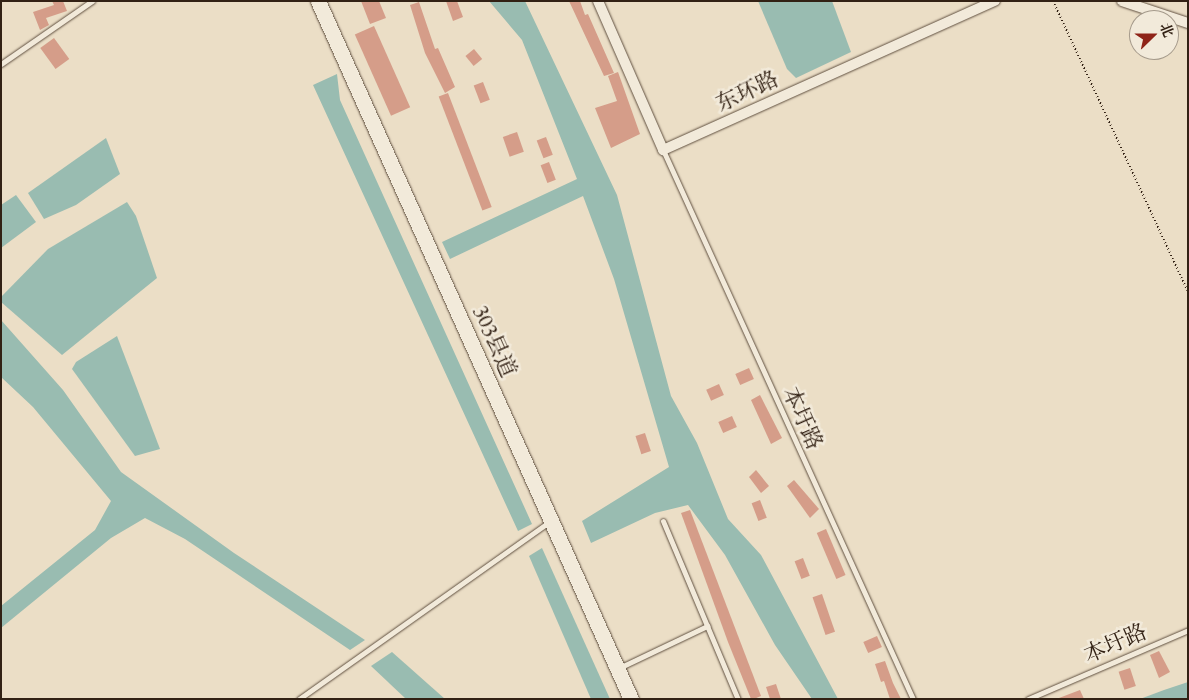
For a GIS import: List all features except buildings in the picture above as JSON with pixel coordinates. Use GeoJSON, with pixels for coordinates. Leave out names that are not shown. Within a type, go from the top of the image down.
{"type":"FeatureCollection","features":[{"type":"Feature","properties":{"kind":"main road","name":"303县道"},"geometry":{"type":"LineString","coordinates":[[318,1],[631,699]]}},
{"type":"Feature","properties":{"kind":"street"},"geometry":{"type":"LineString","coordinates":[[598,1],[663,150]]}},
{"type":"Feature","properties":{"kind":"street","name":"东环路"},"geometry":{"type":"LineString","coordinates":[[663,150],[995,1]]}},
{"type":"Feature","properties":{"kind":"street"},"geometry":{"type":"LineString","coordinates":[[1122,1],[1188,23]]}},
{"type":"Feature","properties":{"kind":"lane"},"geometry":{"type":"LineString","coordinates":[[1,64],[92,1]]}},
{"type":"Feature","properties":{"kind":"lane","name":"本圩路"},"geometry":{"type":"LineString","coordinates":[[663,150],[913,699]]}},
{"type":"Feature","properties":{"kind":"lane"},"geometry":{"type":"LineString","coordinates":[[299,699],[552,521]]}},
{"type":"Feature","properties":{"kind":"lane"},"geometry":{"type":"LineString","coordinates":[[663,521],[738,699]]}},
{"type":"Feature","properties":{"kind":"lane"},"geometry":{"type":"LineString","coordinates":[[618,668],[707,626]]}},
{"type":"Feature","properties":{"kind":"lane","name":"本圩路"},"geometry":{"type":"LineString","coordinates":[[1028,699],[1188,630]]}},
{"type":"Feature","properties":{"kind":"path"},"geometry":{"type":"LineString","coordinates":[[1052,1],[1188,292]]}},
{"type":"Feature","properties":{"kind":"water"},"geometry":{"type":"Polygon","coordinates":[[[489,1],[525,1],[617,195],[671,396],[697,443],[728,519],[761,555],[838,699],[812,699],[775,645],[725,555],[688,505],[655,513],[591,543],[582,521],[669,467],[614,279],[583,196],[450,259],[442,242],[577,179],[522,40],[489,1]]]}},
{"type":"Feature","properties":{"kind":"water"},"geometry":{"type":"Polygon","coordinates":[[[758,1],[832,1],[851,52],[796,78],[787,69],[758,1]]]}},
{"type":"Feature","properties":{"kind":"water"},"geometry":{"type":"Polygon","coordinates":[[[337,74],[340,100],[532,524],[518,531],[313,85],[337,74]]]}},
{"type":"Feature","properties":{"kind":"water"},"geometry":{"type":"Polygon","coordinates":[[[106,138],[120,174],[76,205],[44,219],[28,193],[106,138]]]}},
{"type":"Feature","properties":{"kind":"water"},"geometry":{"type":"Polygon","coordinates":[[[16,195],[36,222],[1,248],[1,205],[16,195]]]}},
{"type":"Feature","properties":{"kind":"water"},"geometry":{"type":"Polygon","coordinates":[[[127,202],[136,216],[157,278],[62,355],[1,302],[1,297],[48,249],[127,202]]]}},
{"type":"Feature","properties":{"kind":"water"},"geometry":{"type":"Polygon","coordinates":[[[1,320],[63,390],[121,472],[234,553],[365,640],[350,650],[185,539],[145,518],[111,538],[1,628],[1,606],[95,530],[111,501],[33,407],[1,377],[1,320]]]}},
{"type":"Feature","properties":{"kind":"water"},"geometry":{"type":"Polygon","coordinates":[[[117,336],[160,449],[135,456],[72,369],[76,362],[117,336]]]}},
{"type":"Feature","properties":{"kind":"water"},"geometry":{"type":"Polygon","coordinates":[[[542,548],[610,699],[591,699],[529,556],[542,548]]]}},
{"type":"Feature","properties":{"kind":"water"},"geometry":{"type":"Polygon","coordinates":[[[392,652],[445,699],[406,699],[371,666],[392,652]]]}},
{"type":"Feature","properties":{"kind":"water"},"geometry":{"type":"Polygon","coordinates":[[[1188,682],[1188,699],[1140,699],[1164,690],[1188,682]]]}}]}
